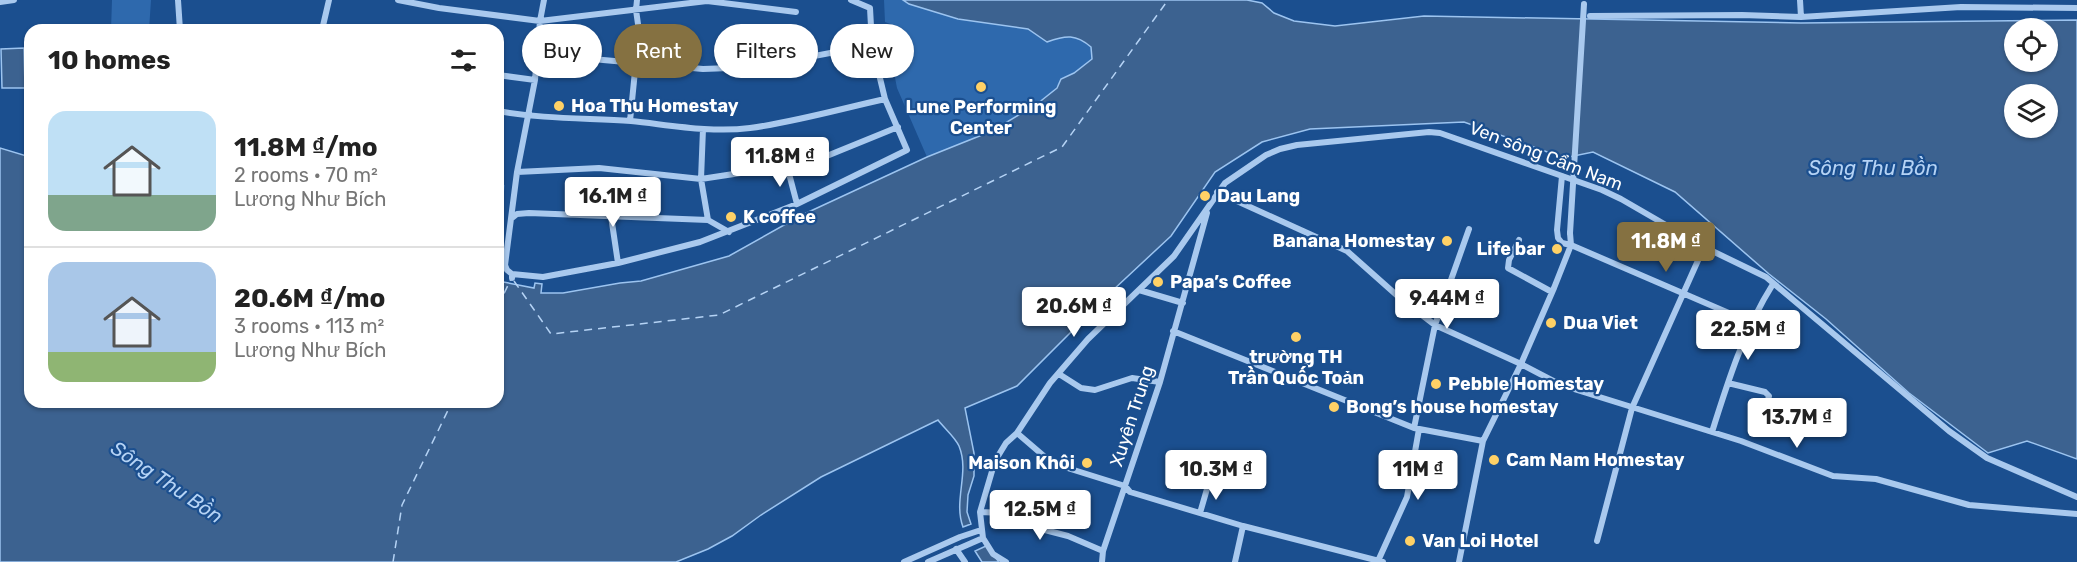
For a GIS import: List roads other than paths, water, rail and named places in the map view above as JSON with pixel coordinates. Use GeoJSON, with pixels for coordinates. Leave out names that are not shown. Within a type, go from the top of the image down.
{"type":"FeatureCollection","features":[{"type":"Feature","properties":{"kind":"street"},"geometry":{"type":"LineString","coordinates":[[0,2],[14,0]]}},
{"type":"Feature","properties":{"kind":"street"},"geometry":{"type":"LineString","coordinates":[[178,0],[180,24]]}},
{"type":"Feature","properties":{"kind":"street"},"geometry":{"type":"LineString","coordinates":[[323,24],[329,0]]}},
{"type":"Feature","properties":{"kind":"street"},"geometry":{"type":"LineString","coordinates":[[398,0],[439,8],[540,21],[707,1],[796,12]]}},
{"type":"Feature","properties":{"kind":"street"},"geometry":{"type":"LineString","coordinates":[[540,24],[544,0]]}},
{"type":"Feature","properties":{"kind":"street"},"geometry":{"type":"LineString","coordinates":[[637,0],[638,24]]}},
{"type":"Feature","properties":{"kind":"street"},"geometry":{"type":"LineString","coordinates":[[851,0],[870,8],[871,24]]}},
{"type":"Feature","properties":{"kind":"street"},"geometry":{"type":"LineString","coordinates":[[1800,0],[1801,17]]}},
{"type":"Feature","properties":{"kind":"street"},"geometry":{"type":"LineString","coordinates":[[1938,0],[1938,8]]}},
{"type":"Feature","properties":{"kind":"street"},"geometry":{"type":"LineString","coordinates":[[1459,562],[1483,441],[1521,364],[1571,245],[1584,2]]}},
{"type":"Feature","properties":{"kind":"street"},"geometry":{"type":"LineString","coordinates":[[1590,16],[1801,17],[1938,8],[2077,8]]}},
{"type":"Feature","properties":{"kind":"street"},"geometry":{"type":"LineString","coordinates":[[702,69],[757,67],[830,53]]}},
{"type":"Feature","properties":{"kind":"street"},"geometry":{"type":"LineString","coordinates":[[504,76],[535,80],[517,172],[506,268],[512,276],[543,277],[618,263],[729,232],[797,204],[907,150],[885,99],[880,78]]}},
{"type":"Feature","properties":{"kind":"street"},"geometry":{"type":"LineString","coordinates":[[630,121],[635,78]]}},
{"type":"Feature","properties":{"kind":"street"},"geometry":{"type":"LineString","coordinates":[[504,112],[528,117],[630,121],[703,129],[747,128],[780,123],[885,99]]}},
{"type":"Feature","properties":{"kind":"street"},"geometry":{"type":"LineString","coordinates":[[517,172],[598,168],[701,179],[812,162],[898,127]]}},
{"type":"Feature","properties":{"kind":"street"},"geometry":{"type":"LineString","coordinates":[[703,129],[701,179],[708,220]]}},
{"type":"Feature","properties":{"kind":"street","name":"Ven sông Cẩm Nam"},"geometry":{"type":"LineString","coordinates":[[1217,192],[1225,183],[1266,155],[1280,149],[1429,132],[1440,133],[1562,176],[1621,199],[1704,247],[1766,277],[1949,430],[1987,458],[2077,497]]}},
{"type":"Feature","properties":{"kind":"street"},"geometry":{"type":"LineString","coordinates":[[787,166],[797,204]]}},
{"type":"Feature","properties":{"kind":"street"},"geometry":{"type":"LineString","coordinates":[[1562,176],[1558,238],[1562,243],[1752,323]]}},
{"type":"Feature","properties":{"kind":"street"},"geometry":{"type":"LineString","coordinates":[[1006,562],[993,554],[981,530],[980,512],[995,461],[1006,443],[1017,433],[1050,383],[1088,339],[1174,256],[1208,209],[1217,192],[1347,251],[1435,326],[1562,385],[1632,408],[1671,417],[1833,476],[1876,479],[1969,505],[2077,514]]}},
{"type":"Feature","properties":{"kind":"street","name":"Xuyên Trung"},"geometry":{"type":"LineString","coordinates":[[1102,562],[1103,550],[1160,382],[1208,209]]}},
{"type":"Feature","properties":{"kind":"street"},"geometry":{"type":"LineString","coordinates":[[512,219],[517,214],[529,213],[708,220],[729,232]]}},
{"type":"Feature","properties":{"kind":"street"},"geometry":{"type":"LineString","coordinates":[[611,216],[618,263]]}},
{"type":"Feature","properties":{"kind":"street"},"geometry":{"type":"LineString","coordinates":[[1017,433],[1044,457],[1061,466],[1125,486],[1130,492],[1243,526],[1381,561],[1407,497],[1435,326],[1469,229]]}},
{"type":"Feature","properties":{"kind":"street"},"geometry":{"type":"LineString","coordinates":[[1519,240],[1509,260],[1508,268],[1552,292]]}},
{"type":"Feature","properties":{"kind":"street"},"geometry":{"type":"LineString","coordinates":[[1597,541],[1632,408],[1704,247]]}},
{"type":"Feature","properties":{"kind":"street"},"geometry":{"type":"LineString","coordinates":[[1712,432],[1736,359],[1773,284]]}},
{"type":"Feature","properties":{"kind":"street"},"geometry":{"type":"LineString","coordinates":[[1139,290],[1183,303]]}},
{"type":"Feature","properties":{"kind":"street"},"geometry":{"type":"LineString","coordinates":[[1173,331],[1417,429],[1483,441]]}},
{"type":"Feature","properties":{"kind":"street"},"geometry":{"type":"LineString","coordinates":[[1059,374],[1081,388],[1095,390],[1132,378],[1160,382]]}},
{"type":"Feature","properties":{"kind":"street"},"geometry":{"type":"LineString","coordinates":[[1728,382],[1765,392],[1769,396],[1767,404]]}},
{"type":"Feature","properties":{"kind":"street"},"geometry":{"type":"LineString","coordinates":[[1200,513],[1209,482]]}},
{"type":"Feature","properties":{"kind":"street"},"geometry":{"type":"LineString","coordinates":[[980,512],[1004,513],[1103,550]]}},
{"type":"Feature","properties":{"kind":"street"},"geometry":{"type":"LineString","coordinates":[[1235,562],[1243,526]]}},
{"type":"Feature","properties":{"kind":"street"},"geometry":{"type":"LineString","coordinates":[[904,562],[981,530]]}},
{"type":"Feature","properties":{"kind":"street"},"geometry":{"type":"LineString","coordinates":[[928,562],[983,538]]}},
{"type":"Feature","properties":{"kind":"street"},"geometry":{"type":"LineString","coordinates":[[956,549],[965,562]]}},
{"type":"Feature","properties":{"kind":"water","name":"Sông Thu Bồn"},"geometry":{"type":"Polygon","coordinates":[[[903,0],[1247,0],[1262,3],[1274,13],[1294,21],[1335,26],[1424,16],[1801,23],[2004,21],[2004,72],[2058,72],[2058,20],[2077,20],[2077,459],[2027,441],[1988,453],[1909,393],[1826,319],[1769,274],[1675,192],[1593,152],[1564,158],[1464,122],[1310,129],[1262,142],[1215,172],[1171,236],[1017,386],[965,408],[974,453],[974,476],[968,495],[967,512],[971,524],[963,527],[960,517],[962,456],[957,443],[938,420],[821,477],[732,536],[676,562],[0,562],[0,148],[24,155],[24,408],[504,408],[504,282],[534,288],[535,283],[542,284],[541,293],[563,293],[641,281],[729,256],[802,215],[927,157],[992,131],[1037,104],[1057,88],[1061,79],[1074,73],[1092,59],[1091,47],[1080,40],[1065,37],[1047,42],[1028,29],[958,19],[909,4],[903,0]]]}},
{"type":"Feature","properties":{"kind":"water"},"geometry":{"type":"Polygon","coordinates":[[[24,48],[24,88],[2,88],[1,49],[24,48]]]}},
{"type":"Feature","properties":{"kind":"water"},"geometry":{"type":"Polygon","coordinates":[[[986,546],[999,562],[982,562],[975,551],[986,546]]]}},
{"type":"Feature","properties":{"kind":"place","name":"Lune Performing Center"},"geometry":{"type":"Point","coordinates":[981,87]}},
{"type":"Feature","properties":{"kind":"place","name":"Hoa Thu Homestay"},"geometry":{"type":"Point","coordinates":[559,106]}},
{"type":"Feature","properties":{"kind":"place","name":"Dau Lang"},"geometry":{"type":"Point","coordinates":[1205,196]}},
{"type":"Feature","properties":{"kind":"place","name":"K coffee"},"geometry":{"type":"Point","coordinates":[731,217]}},
{"type":"Feature","properties":{"kind":"place","name":"Banana Homestay"},"geometry":{"type":"Point","coordinates":[1447,241]}},
{"type":"Feature","properties":{"kind":"place","name":"Life bar"},"geometry":{"type":"Point","coordinates":[1557,249]}},
{"type":"Feature","properties":{"kind":"place","name":"Papa’s Coffee"},"geometry":{"type":"Point","coordinates":[1158,282]}},
{"type":"Feature","properties":{"kind":"place","name":"Dua Viet"},"geometry":{"type":"Point","coordinates":[1551,323]}},
{"type":"Feature","properties":{"kind":"place","name":"trường TH Trần Quốc Toản"},"geometry":{"type":"Point","coordinates":[1296,337]}},
{"type":"Feature","properties":{"kind":"place","name":"Pebble Homestay"},"geometry":{"type":"Point","coordinates":[1436,384]}},
{"type":"Feature","properties":{"kind":"place","name":"Bong’s house homestay"},"geometry":{"type":"Point","coordinates":[1334,407]}},
{"type":"Feature","properties":{"kind":"place","name":"Cam Nam Homestay"},"geometry":{"type":"Point","coordinates":[1494,460]}},
{"type":"Feature","properties":{"kind":"place","name":"Maison Khôi"},"geometry":{"type":"Point","coordinates":[1087,463]}},
{"type":"Feature","properties":{"kind":"place","name":"Van Loi Hotel"},"geometry":{"type":"Point","coordinates":[1410,541]}}]}
